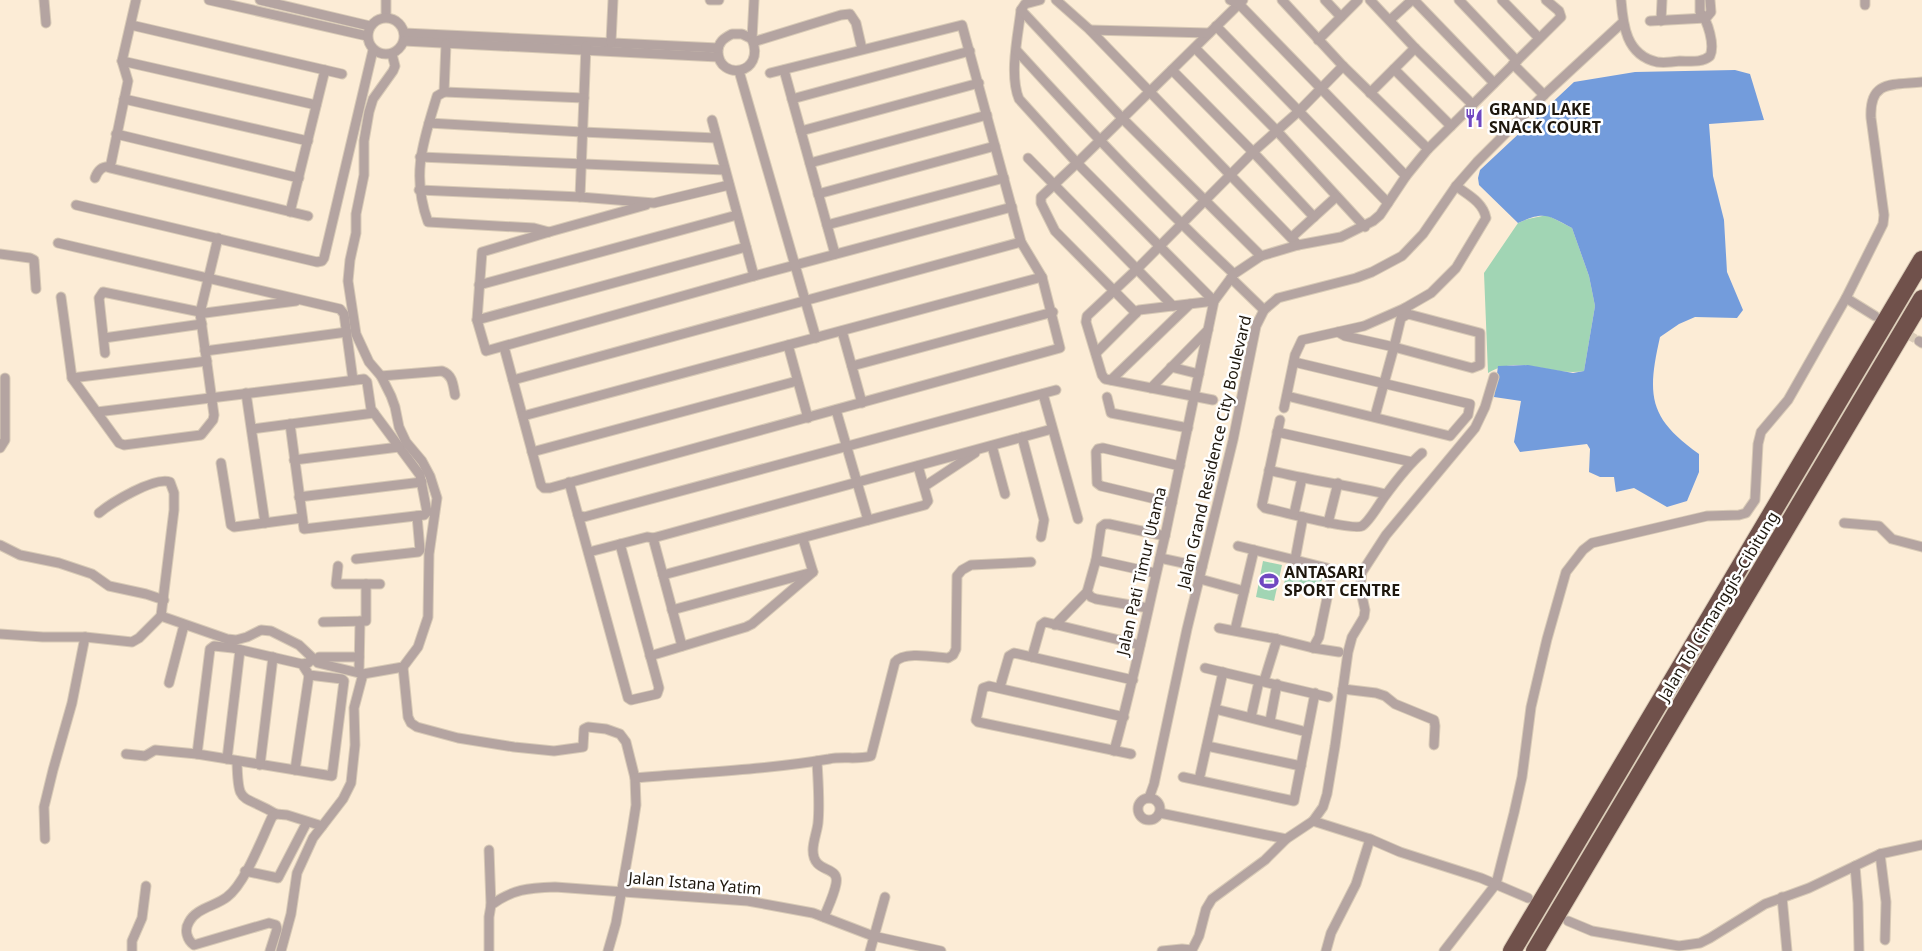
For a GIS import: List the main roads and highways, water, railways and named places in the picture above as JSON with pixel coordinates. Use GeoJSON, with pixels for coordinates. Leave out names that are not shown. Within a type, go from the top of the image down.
{"type":"FeatureCollection","features":[{"type":"Feature","properties":{"kind":"highway","name":"Jalan Tol Cimanggis–Cibitung"},"geometry":{"type":"LineString","coordinates":[[1512,951],[1922,260]]}},
{"type":"Feature","properties":{"kind":"highway","name":"Jalan Tol Cimanggis–Cibitung"},"geometry":{"type":"LineString","coordinates":[[1535,951],[1922,299]]}},
{"type":"Feature","properties":{"kind":"water"},"geometry":{"type":"Polygon","coordinates":[[[1735,70],[1750,74],[1764,120],[1709,124],[1713,176],[1724,220],[1727,272],[1743,310],[1737,318],[1695,317],[1679,324],[1660,337],[1653,375],[1653,390],[1656,404],[1661,416],[1670,429],[1699,454],[1699,472],[1687,501],[1667,507],[1634,488],[1616,492],[1614,477],[1600,477],[1589,472],[1590,449],[1587,444],[1520,452],[1514,442],[1521,401],[1494,397],[1498,366],[1528,365],[1573,373],[1584,371],[1595,306],[1589,276],[1572,228],[1546,216],[1534,217],[1518,223],[1479,185],[1478,178],[1480,170],[1574,82],[1635,72],[1735,70]]]}},
{"type":"Feature","properties":{"kind":"tunnel"},"geometry":{"type":"LineString","coordinates":[[1884,321],[1919,341]]}},
{"type":"Feature","properties":{"kind":"place","name":"GRAND LAKE SNACK COURT"},"geometry":{"type":"Point","coordinates":[1474,118]}},
{"type":"Feature","properties":{"kind":"place","name":"ANTASARI SPORT CENTRE"},"geometry":{"type":"Point","coordinates":[1269,581]}}]}
